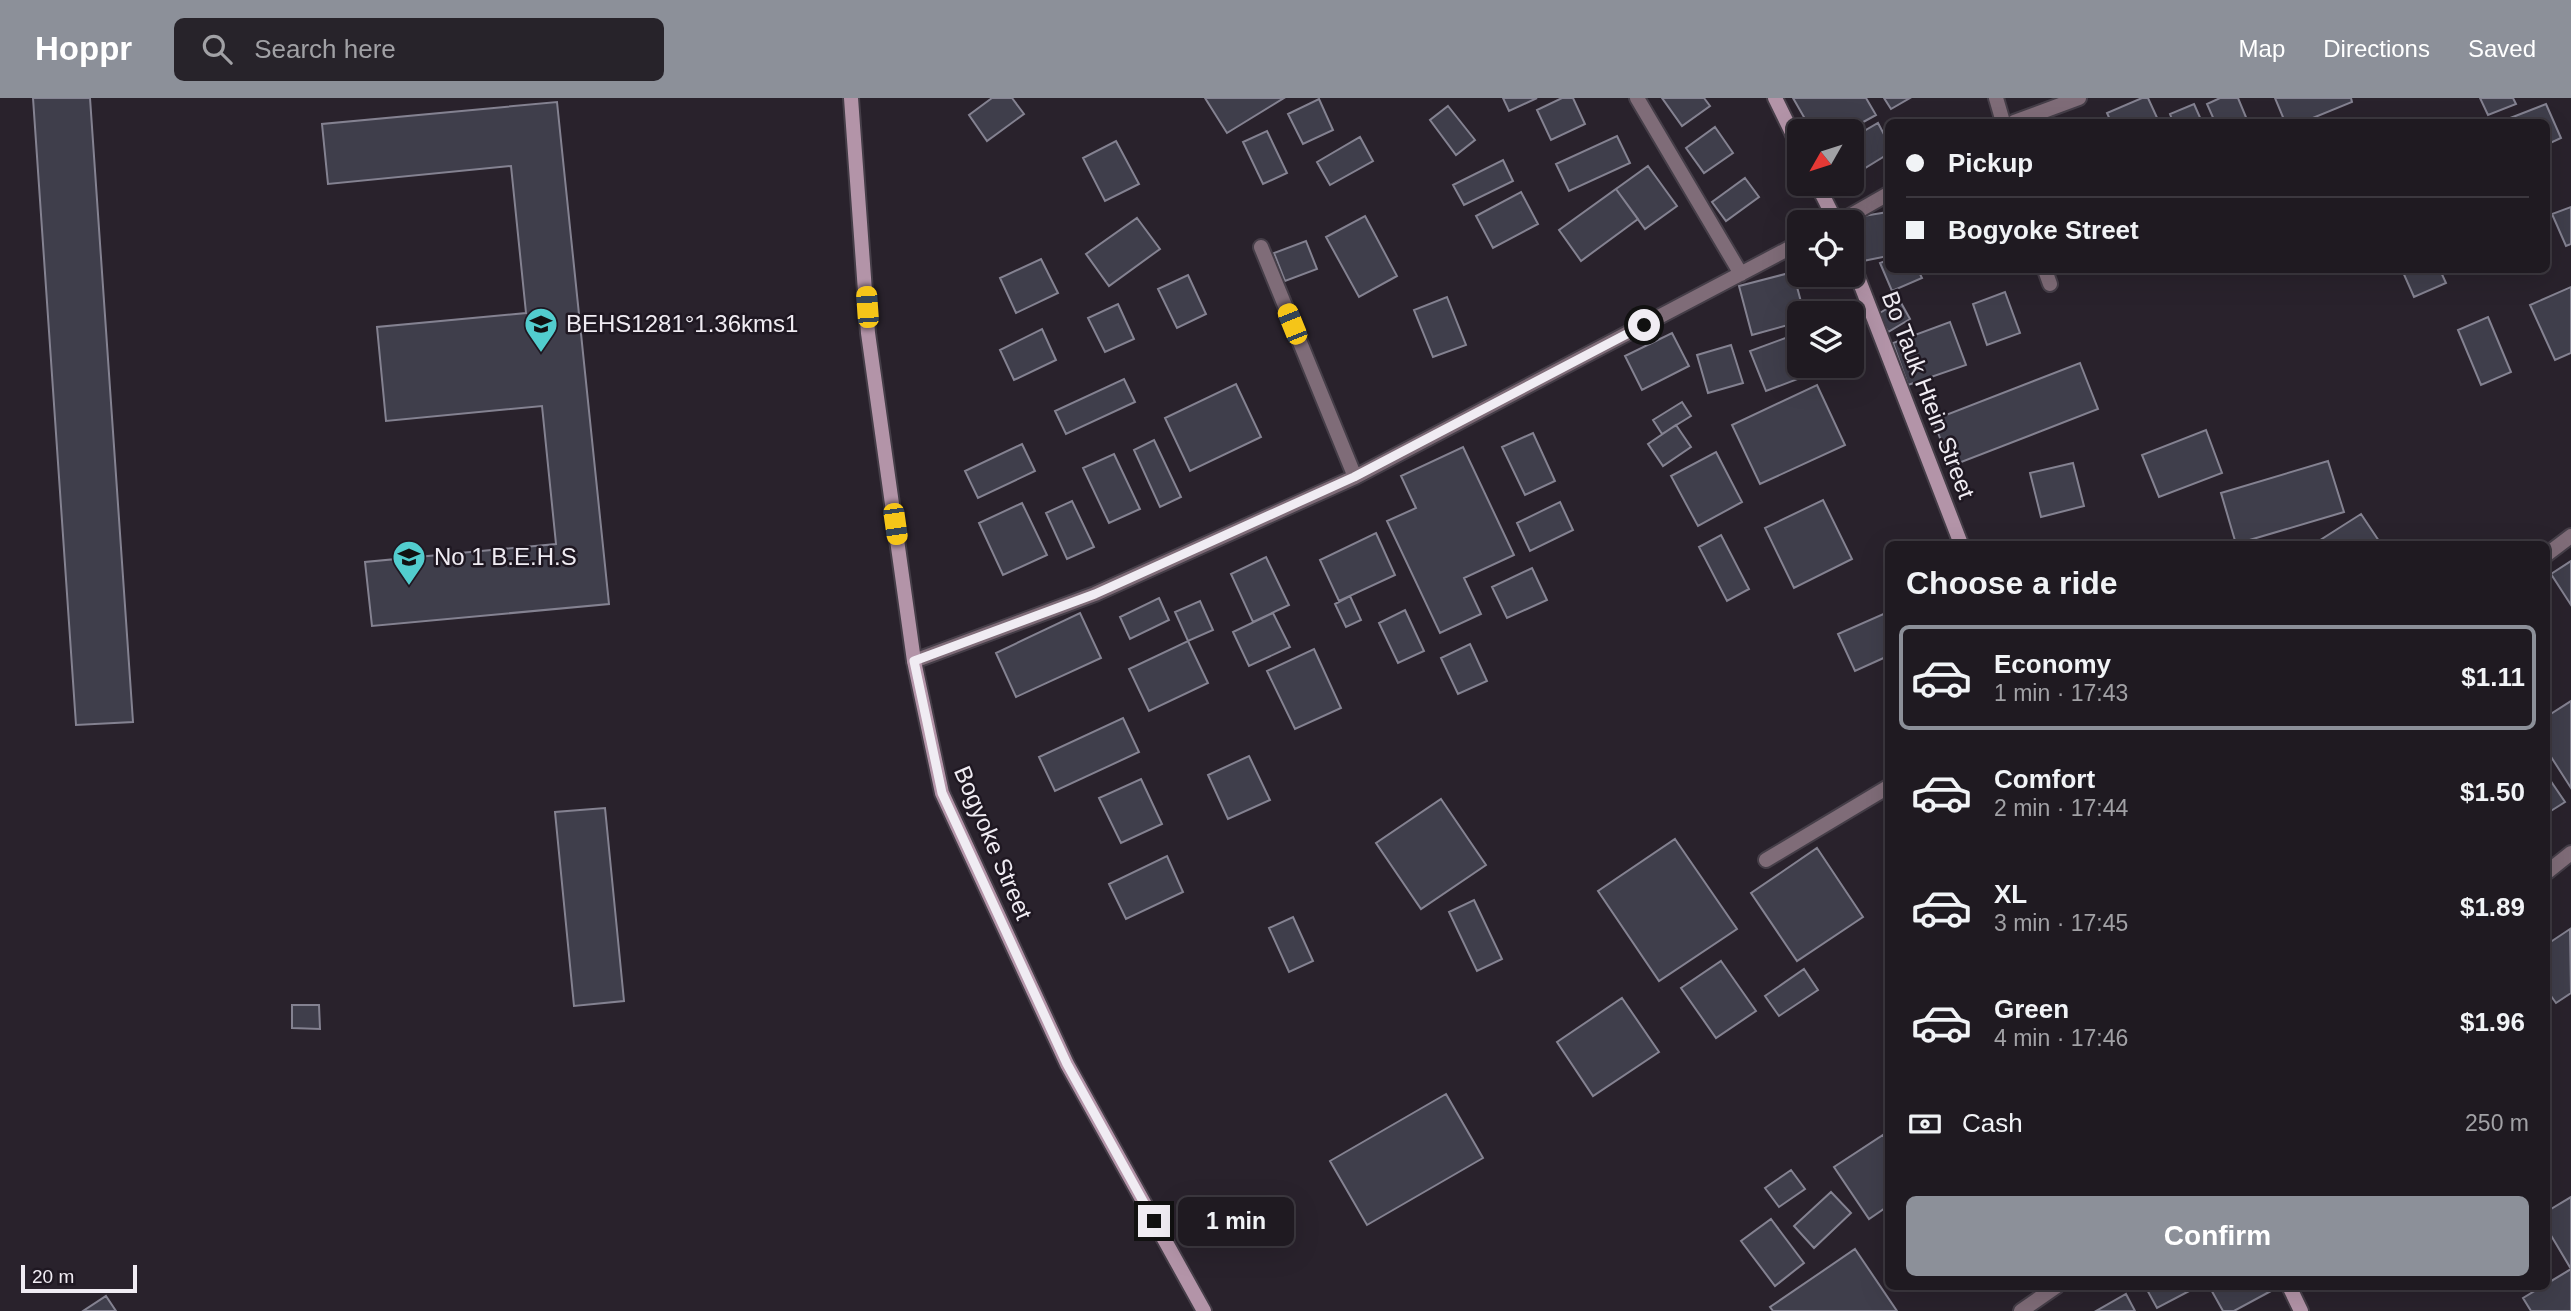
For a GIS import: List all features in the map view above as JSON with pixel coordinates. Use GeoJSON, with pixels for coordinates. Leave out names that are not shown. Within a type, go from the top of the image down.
{"type":"FeatureCollection","features":[{"type":"Feature","properties":{"kind":"main road","name":"Bogyoke Street"},"geometry":{"type":"LineString","coordinates":[[851,98],[869,333],[914,661],[942,793],[1067,1064],[1204,1311]]}},
{"type":"Feature","properties":{"kind":"main road"},"geometry":{"type":"LineString","coordinates":[[1775,98],[1787,122]]}},
{"type":"Feature","properties":{"kind":"main road","name":"Bo Tauk Htein Street"},"geometry":{"type":"LineString","coordinates":[[1862,287],[1960,541]]}},
{"type":"Feature","properties":{"kind":"main road"},"geometry":{"type":"LineString","coordinates":[[2291,1290],[2301,1311]]}},
{"type":"Feature","properties":{"kind":"street"},"geometry":{"type":"LineString","coordinates":[[1637,98],[1741,274]]}},
{"type":"Feature","properties":{"kind":"street"},"geometry":{"type":"LineString","coordinates":[[1996,98],[2002,119]]}},
{"type":"Feature","properties":{"kind":"street"},"geometry":{"type":"LineString","coordinates":[[2022,119],[2079,98]]}},
{"type":"Feature","properties":{"kind":"street"},"geometry":{"type":"LineString","coordinates":[[1859,210],[1885,196]]}},
{"type":"Feature","properties":{"kind":"street"},"geometry":{"type":"LineString","coordinates":[[1261,247],[1354,477]]}},
{"type":"Feature","properties":{"kind":"street"},"geometry":{"type":"LineString","coordinates":[[914,661],[1095,594],[1354,477],[1787,249]]}},
{"type":"Feature","properties":{"kind":"street"},"geometry":{"type":"LineString","coordinates":[[2046,273],[2050,284]]}},
{"type":"Feature","properties":{"kind":"street"},"geometry":{"type":"LineString","coordinates":[[2550,552],[2571,536]]}},
{"type":"Feature","properties":{"kind":"street"},"geometry":{"type":"LineString","coordinates":[[1766,860],[1885,789]]}},
{"type":"Feature","properties":{"kind":"street"},"geometry":{"type":"LineString","coordinates":[[2550,870],[2571,853]]}},
{"type":"Feature","properties":{"kind":"street"},"geometry":{"type":"LineString","coordinates":[[2021,1311],[2051,1290]]}},
{"type":"Feature","properties":{"kind":"building"},"geometry":{"type":"Polygon","coordinates":[[[33,98],[90,98],[133,722],[76,725],[33,98]]]}},
{"type":"Feature","properties":{"kind":"building"},"geometry":{"type":"Polygon","coordinates":[[[992,98],[1012,98],[1024,114],[987,141],[969,115],[992,98]]]}},
{"type":"Feature","properties":{"kind":"building"},"geometry":{"type":"Polygon","coordinates":[[[1205,98],[1284,98],[1227,133],[1205,98]]]}},
{"type":"Feature","properties":{"kind":"building"},"geometry":{"type":"Polygon","coordinates":[[[1503,98],[1537,98],[1509,111],[1503,98]]]}},
{"type":"Feature","properties":{"kind":"building"},"geometry":{"type":"Polygon","coordinates":[[[1562,98],[1573,98],[1585,124],[1551,140],[1537,110],[1562,98]]]}},
{"type":"Feature","properties":{"kind":"building"},"geometry":{"type":"Polygon","coordinates":[[[1662,98],[1704,98],[1710,106],[1682,126],[1662,98]]]}},
{"type":"Feature","properties":{"kind":"building"},"geometry":{"type":"Polygon","coordinates":[[[1793,98],[1866,98],[1876,115],[1864,122],[1864,119],[1805,119],[1793,98]]]}},
{"type":"Feature","properties":{"kind":"building"},"geometry":{"type":"Polygon","coordinates":[[[1884,98],[1910,98],[1891,109],[1884,98]]]}},
{"type":"Feature","properties":{"kind":"building"},"geometry":{"type":"Polygon","coordinates":[[[2148,98],[2158,119],[2110,119],[2107,113],[2148,98]]]}},
{"type":"Feature","properties":{"kind":"building"},"geometry":{"type":"Polygon","coordinates":[[[2220,98],[2238,98],[2247,119],[2214,119],[2207,104],[2220,98]]]}},
{"type":"Feature","properties":{"kind":"building"},"geometry":{"type":"Polygon","coordinates":[[[2275,98],[2351,98],[2352,102],[2310,119],[2284,119],[2275,98]]]}},
{"type":"Feature","properties":{"kind":"building"},"geometry":{"type":"Polygon","coordinates":[[[2480,98],[2513,98],[2516,104],[2488,115],[2480,98]]]}},
{"type":"Feature","properties":{"kind":"building"},"geometry":{"type":"Polygon","coordinates":[[[1319,99],[1333,130],[1303,144],[1288,114],[1319,99]]]}},
{"type":"Feature","properties":{"kind":"building"},"geometry":{"type":"Polygon","coordinates":[[[557,102],[609,604],[372,626],[365,562],[556,544],[542,406],[386,421],[377,327],[526,313],[511,166],[328,184],[322,124],[557,102]]]}},
{"type":"Feature","properties":{"kind":"building"},"geometry":{"type":"Polygon","coordinates":[[[2194,104],[2201,119],[2172,119],[2170,114],[2194,104]]]}},
{"type":"Feature","properties":{"kind":"building"},"geometry":{"type":"Polygon","coordinates":[[[2546,104],[2561,138],[2550,143],[2550,119],[2508,119],[2546,104]]]}},
{"type":"Feature","properties":{"kind":"building"},"geometry":{"type":"Polygon","coordinates":[[[1448,106],[1475,140],[1456,155],[1430,120],[1448,106]]]}},
{"type":"Feature","properties":{"kind":"building"},"geometry":{"type":"Polygon","coordinates":[[[1878,123],[1885,136],[1885,156],[1864,169],[1864,131],[1878,123]]]}},
{"type":"Feature","properties":{"kind":"building"},"geometry":{"type":"Polygon","coordinates":[[[1715,127],[1733,153],[1704,173],[1686,148],[1715,127]]]}},
{"type":"Feature","properties":{"kind":"building"},"geometry":{"type":"Polygon","coordinates":[[[1267,131],[1287,173],[1263,184],[1243,142],[1267,131]]]}},
{"type":"Feature","properties":{"kind":"building"},"geometry":{"type":"Polygon","coordinates":[[[1617,136],[1630,163],[1569,191],[1556,164],[1617,136]]]}},
{"type":"Feature","properties":{"kind":"building"},"geometry":{"type":"Polygon","coordinates":[[[1360,137],[1373,161],[1330,185],[1317,162],[1360,137]]]}},
{"type":"Feature","properties":{"kind":"building"},"geometry":{"type":"Polygon","coordinates":[[[1116,141],[1139,184],[1105,201],[1083,158],[1116,141]]]}},
{"type":"Feature","properties":{"kind":"building"},"geometry":{"type":"Polygon","coordinates":[[[1503,160],[1513,181],[1464,205],[1453,185],[1503,160]]]}},
{"type":"Feature","properties":{"kind":"building"},"geometry":{"type":"Polygon","coordinates":[[[1648,166],[1677,206],[1645,229],[1616,189],[1648,166]]]}},
{"type":"Feature","properties":{"kind":"building"},"geometry":{"type":"Polygon","coordinates":[[[1745,178],[1759,197],[1726,221],[1712,202],[1745,178]]]}},
{"type":"Feature","properties":{"kind":"building"},"geometry":{"type":"Polygon","coordinates":[[[1616,189],[1638,219],[1581,261],[1559,230],[1616,189]]]}},
{"type":"Feature","properties":{"kind":"building"},"geometry":{"type":"Polygon","coordinates":[[[1521,192],[1538,224],[1493,248],[1476,216],[1521,192]]]}},
{"type":"Feature","properties":{"kind":"building"},"geometry":{"type":"Polygon","coordinates":[[[2571,207],[2571,244],[2566,246],[2552,214],[2571,207]]]}},
{"type":"Feature","properties":{"kind":"building"},"geometry":{"type":"Polygon","coordinates":[[[1885,212],[1885,257],[1864,261],[1864,216],[1885,212]]]}},
{"type":"Feature","properties":{"kind":"building"},"geometry":{"type":"Polygon","coordinates":[[[1365,216],[1397,276],[1359,297],[1326,237],[1365,216]]]}},
{"type":"Feature","properties":{"kind":"building"},"geometry":{"type":"Polygon","coordinates":[[[1137,218],[1160,249],[1109,286],[1086,254],[1137,218]]]}},
{"type":"Feature","properties":{"kind":"building"},"geometry":{"type":"Polygon","coordinates":[[[1306,241],[1317,269],[1285,281],[1274,253],[1306,241]]]}},
{"type":"Feature","properties":{"kind":"building"},"geometry":{"type":"Polygon","coordinates":[[[1041,259],[1058,293],[1016,313],[1000,278],[1041,259]]]}},
{"type":"Feature","properties":{"kind":"building"},"geometry":{"type":"Polygon","coordinates":[[[1885,261],[1885,273],[1920,273],[1922,278],[1892,291],[1880,263],[1885,261]]]}},
{"type":"Feature","properties":{"kind":"building"},"geometry":{"type":"Polygon","coordinates":[[[2403,273],[2441,273],[2446,283],[2414,297],[2403,273]]]}},
{"type":"Feature","properties":{"kind":"building"},"geometry":{"type":"Polygon","coordinates":[[[1787,274],[1787,287],[1797,287],[1801,301],[1787,301],[1787,325],[1752,335],[1739,286],[1787,274]]]}},
{"type":"Feature","properties":{"kind":"building"},"geometry":{"type":"Polygon","coordinates":[[[1188,275],[1206,314],[1177,328],[1158,289],[1188,275]]]}},
{"type":"Feature","properties":{"kind":"building"},"geometry":{"type":"Polygon","coordinates":[[[2571,287],[2571,353],[2555,360],[2530,305],[2571,287]]]}},
{"type":"Feature","properties":{"kind":"building"},"geometry":{"type":"Polygon","coordinates":[[[2005,292],[2020,333],[1987,345],[1973,304],[2005,292]]]}},
{"type":"Feature","properties":{"kind":"building"},"geometry":{"type":"Polygon","coordinates":[[[1447,297],[1466,345],[1433,357],[1414,310],[1447,297]]]}},
{"type":"Feature","properties":{"kind":"building"},"geometry":{"type":"Polygon","coordinates":[[[1900,301],[1910,319],[1888,332],[1878,314],[1900,301]]]}},
{"type":"Feature","properties":{"kind":"building"},"geometry":{"type":"Polygon","coordinates":[[[1118,304],[1134,339],[1105,352],[1088,318],[1118,304]]]}},
{"type":"Feature","properties":{"kind":"building"},"geometry":{"type":"Polygon","coordinates":[[[2488,317],[2511,372],[2481,385],[2458,330],[2488,317]]]}},
{"type":"Feature","properties":{"kind":"building"},"geometry":{"type":"Polygon","coordinates":[[[1950,322],[1966,365],[1908,385],[1893,343],[1950,322]]]}},
{"type":"Feature","properties":{"kind":"building"},"geometry":{"type":"Polygon","coordinates":[[[1042,329],[1056,360],[1014,380],[1000,350],[1042,329]]]}},
{"type":"Feature","properties":{"kind":"building"},"geometry":{"type":"Polygon","coordinates":[[[1672,333],[1689,366],[1642,390],[1625,356],[1672,333]]]}},
{"type":"Feature","properties":{"kind":"building"},"geometry":{"type":"Polygon","coordinates":[[[1787,337],[1787,378],[1800,378],[1766,391],[1750,351],[1787,337]]]}},
{"type":"Feature","properties":{"kind":"building"},"geometry":{"type":"Polygon","coordinates":[[[1731,345],[1743,383],[1708,393],[1697,355],[1731,345]]]}},
{"type":"Feature","properties":{"kind":"building"},"geometry":{"type":"Polygon","coordinates":[[[2080,363],[2098,409],[1951,466],[1933,420],[2080,363]]]}},
{"type":"Feature","properties":{"kind":"building"},"geometry":{"type":"Polygon","coordinates":[[[1124,379],[1135,402],[1066,434],[1055,411],[1124,379]]]}},
{"type":"Feature","properties":{"kind":"building"},"geometry":{"type":"Polygon","coordinates":[[[1236,384],[1261,437],[1190,471],[1165,418],[1236,384]]]}},
{"type":"Feature","properties":{"kind":"building"},"geometry":{"type":"Polygon","coordinates":[[[1817,385],[1845,445],[1760,484],[1732,425],[1817,385]]]}},
{"type":"Feature","properties":{"kind":"building"},"geometry":{"type":"Polygon","coordinates":[[[1682,402],[1691,416],[1662,434],[1653,420],[1682,402]]]}},
{"type":"Feature","properties":{"kind":"building"},"geometry":{"type":"Polygon","coordinates":[[[1676,425],[1691,447],[1663,466],[1648,444],[1676,425]]]}},
{"type":"Feature","properties":{"kind":"building"},"geometry":{"type":"Polygon","coordinates":[[[2206,430],[2222,473],[2159,497],[2142,455],[2206,430]]]}},
{"type":"Feature","properties":{"kind":"building"},"geometry":{"type":"Polygon","coordinates":[[[1533,433],[1555,481],[1525,495],[1502,447],[1533,433]]]}},
{"type":"Feature","properties":{"kind":"building"},"geometry":{"type":"Polygon","coordinates":[[[1154,440],[1181,497],[1160,507],[1134,450],[1154,440]]]}},
{"type":"Feature","properties":{"kind":"building"},"geometry":{"type":"Polygon","coordinates":[[[1022,444],[1035,471],[978,498],[965,471],[1022,444]]]}},
{"type":"Feature","properties":{"kind":"building"},"geometry":{"type":"Polygon","coordinates":[[[1463,447],[1514,555],[1464,578],[1481,614],[1440,633],[1387,521],[1416,508],[1401,476],[1463,447]]]}},
{"type":"Feature","properties":{"kind":"building"},"geometry":{"type":"Polygon","coordinates":[[[1716,452],[1742,502],[1698,526],[1671,476],[1716,452]]]}},
{"type":"Feature","properties":{"kind":"building"},"geometry":{"type":"Polygon","coordinates":[[[1114,454],[1140,509],[1109,523],[1083,468],[1114,454]]]}},
{"type":"Feature","properties":{"kind":"building"},"geometry":{"type":"Polygon","coordinates":[[[2328,461],[2344,512],[2246,541],[2235,541],[2221,493],[2328,461]]]}},
{"type":"Feature","properties":{"kind":"building"},"geometry":{"type":"Polygon","coordinates":[[[2073,463],[2084,506],[2041,517],[2030,473],[2073,463]]]}},
{"type":"Feature","properties":{"kind":"building"},"geometry":{"type":"Polygon","coordinates":[[[1823,500],[1852,559],[1794,588],[1765,528],[1823,500]]]}},
{"type":"Feature","properties":{"kind":"building"},"geometry":{"type":"Polygon","coordinates":[[[1072,501],[1094,547],[1067,559],[1046,513],[1072,501]]]}},
{"type":"Feature","properties":{"kind":"building"},"geometry":{"type":"Polygon","coordinates":[[[1560,502],[1573,530],[1530,551],[1517,523],[1560,502]]]}},
{"type":"Feature","properties":{"kind":"building"},"geometry":{"type":"Polygon","coordinates":[[[1022,503],[1047,555],[1003,575],[979,523],[1022,503]]]}},
{"type":"Feature","properties":{"kind":"building"},"geometry":{"type":"Polygon","coordinates":[[[2361,514],[2379,541],[2319,541],[2361,514]]]}},
{"type":"Feature","properties":{"kind":"building"},"geometry":{"type":"Polygon","coordinates":[[[1376,533],[1395,575],[1339,601],[1320,560],[1376,533]]]}},
{"type":"Feature","properties":{"kind":"building"},"geometry":{"type":"Polygon","coordinates":[[[1721,535],[1749,589],[1727,601],[1699,547],[1721,535]]]}},
{"type":"Feature","properties":{"kind":"building"},"geometry":{"type":"Polygon","coordinates":[[[1266,557],[1289,605],[1253,622],[1231,574],[1266,557]]]}},
{"type":"Feature","properties":{"kind":"building"},"geometry":{"type":"Polygon","coordinates":[[[2571,561],[2571,605],[2551,574],[2571,561]]]}},
{"type":"Feature","properties":{"kind":"building"},"geometry":{"type":"Polygon","coordinates":[[[1532,568],[1547,600],[1507,618],[1492,587],[1532,568]]]}},
{"type":"Feature","properties":{"kind":"building"},"geometry":{"type":"Polygon","coordinates":[[[1350,596],[1361,620],[1346,627],[1335,604],[1350,596]]]}},
{"type":"Feature","properties":{"kind":"building"},"geometry":{"type":"Polygon","coordinates":[[[1159,598],[1169,620],[1130,639],[1120,617],[1159,598]]]}},
{"type":"Feature","properties":{"kind":"building"},"geometry":{"type":"Polygon","coordinates":[[[1200,601],[1213,630],[1188,641],[1175,612],[1200,601]]]}},
{"type":"Feature","properties":{"kind":"building"},"geometry":{"type":"Polygon","coordinates":[[[1405,610],[1424,651],[1398,663],[1379,623],[1405,610]]]}},
{"type":"Feature","properties":{"kind":"building"},"geometry":{"type":"Polygon","coordinates":[[[1080,613],[1101,658],[1016,697],[996,653],[1080,613]]]}},
{"type":"Feature","properties":{"kind":"building"},"geometry":{"type":"Polygon","coordinates":[[[1273,613],[1290,647],[1249,666],[1233,632],[1273,613]]]}},
{"type":"Feature","properties":{"kind":"building"},"geometry":{"type":"Polygon","coordinates":[[[1885,613],[1885,657],[1855,671],[1838,634],[1885,613]]]}},
{"type":"Feature","properties":{"kind":"building"},"geometry":{"type":"Polygon","coordinates":[[[1188,641],[1208,683],[1149,711],[1129,669],[1188,641]]]}},
{"type":"Feature","properties":{"kind":"building"},"geometry":{"type":"Polygon","coordinates":[[[1470,644],[1487,681],[1458,694],[1441,658],[1470,644]]]}},
{"type":"Feature","properties":{"kind":"building"},"geometry":{"type":"Polygon","coordinates":[[[1314,649],[1341,708],[1295,729],[1267,671],[1314,649]]]}},
{"type":"Feature","properties":{"kind":"building"},"geometry":{"type":"Polygon","coordinates":[[[2571,701],[2571,788],[2550,755],[2550,714],[2571,701]]]}},
{"type":"Feature","properties":{"kind":"building"},"geometry":{"type":"Polygon","coordinates":[[[1123,718],[1139,752],[1055,791],[1039,757],[1123,718]]]}},
{"type":"Feature","properties":{"kind":"building"},"geometry":{"type":"Polygon","coordinates":[[[1249,756],[1270,800],[1228,819],[1208,775],[1249,756]]]}},
{"type":"Feature","properties":{"kind":"building"},"geometry":{"type":"Polygon","coordinates":[[[1141,779],[1162,824],[1121,843],[1099,798],[1141,779]]]}},
{"type":"Feature","properties":{"kind":"building"},"geometry":{"type":"Polygon","coordinates":[[[2550,780],[2565,802],[2550,811],[2550,780]]]}},
{"type":"Feature","properties":{"kind":"building"},"geometry":{"type":"Polygon","coordinates":[[[1441,799],[1486,865],[1421,909],[1376,843],[1441,799]]]}},
{"type":"Feature","properties":{"kind":"building"},"geometry":{"type":"Polygon","coordinates":[[[605,808],[624,1001],[574,1006],[555,812],[605,808]]]}},
{"type":"Feature","properties":{"kind":"building"},"geometry":{"type":"Polygon","coordinates":[[[1675,839],[1737,929],[1659,981],[1598,891],[1675,839]]]}},
{"type":"Feature","properties":{"kind":"building"},"geometry":{"type":"Polygon","coordinates":[[[1817,848],[1863,917],[1797,961],[1751,893],[1817,848]]]}},
{"type":"Feature","properties":{"kind":"building"},"geometry":{"type":"Polygon","coordinates":[[[1167,856],[1183,892],[1126,919],[1109,884],[1167,856]]]}},
{"type":"Feature","properties":{"kind":"building"},"geometry":{"type":"Polygon","coordinates":[[[1474,900],[1502,959],[1477,971],[1449,912],[1474,900]]]}},
{"type":"Feature","properties":{"kind":"building"},"geometry":{"type":"Polygon","coordinates":[[[1293,917],[1313,961],[1289,972],[1269,928],[1293,917]]]}},
{"type":"Feature","properties":{"kind":"building"},"geometry":{"type":"Polygon","coordinates":[[[2570,929],[2571,993],[2556,1003],[2550,995],[2550,942],[2570,929]]]}},
{"type":"Feature","properties":{"kind":"building"},"geometry":{"type":"Polygon","coordinates":[[[1721,961],[1756,1011],[1716,1038],[1681,988],[1721,961]]]}},
{"type":"Feature","properties":{"kind":"building"},"geometry":{"type":"Polygon","coordinates":[[[1804,969],[1818,990],[1779,1016],[1765,996],[1804,969]]]}},
{"type":"Feature","properties":{"kind":"building"},"geometry":{"type":"Polygon","coordinates":[[[1622,998],[1659,1052],[1593,1096],[1557,1042],[1622,998]]]}},
{"type":"Feature","properties":{"kind":"building"},"geometry":{"type":"Polygon","coordinates":[[[292,1005],[319,1005],[320,1029],[292,1028],[292,1005]]]}},
{"type":"Feature","properties":{"kind":"building"},"geometry":{"type":"Polygon","coordinates":[[[1446,1094],[1483,1158],[1367,1225],[1330,1161],[1446,1094]]]}},
{"type":"Feature","properties":{"kind":"building"},"geometry":{"type":"Polygon","coordinates":[[[1883,1135],[1885,1208],[1869,1219],[1834,1167],[1883,1135]]]}},
{"type":"Feature","properties":{"kind":"building"},"geometry":{"type":"Polygon","coordinates":[[[1791,1170],[1805,1189],[1779,1207],[1765,1188],[1791,1170]]]}},
{"type":"Feature","properties":{"kind":"building"},"geometry":{"type":"Polygon","coordinates":[[[1831,1192],[1851,1213],[1814,1248],[1794,1226],[1831,1192]]]}},
{"type":"Feature","properties":{"kind":"building"},"geometry":{"type":"Polygon","coordinates":[[[2571,1197],[2571,1269],[2550,1234],[2550,1210],[2571,1197]]]}},
{"type":"Feature","properties":{"kind":"building"},"geometry":{"type":"Polygon","coordinates":[[[1771,1219],[1804,1263],[1775,1286],[1741,1241],[1771,1219]]]}},
{"type":"Feature","properties":{"kind":"building"},"geometry":{"type":"Polygon","coordinates":[[[1855,1249],[1897,1311],[1773,1311],[1770,1307],[1855,1249]]]}},
{"type":"Feature","properties":{"kind":"building"},"geometry":{"type":"Polygon","coordinates":[[[2571,1269],[2571,1311],[2531,1311],[2523,1298],[2536,1290],[2550,1290],[2550,1282],[2571,1269]]]}},
{"type":"Feature","properties":{"kind":"building"},"geometry":{"type":"Polygon","coordinates":[[[2147,1290],[2191,1290],[2157,1308],[2147,1290]]]}},
{"type":"Feature","properties":{"kind":"building"},"geometry":{"type":"Polygon","coordinates":[[[2211,1290],[2271,1291],[2234,1311],[2223,1311],[2211,1290]]]}},
{"type":"Feature","properties":{"kind":"building"},"geometry":{"type":"Polygon","coordinates":[[[2126,1294],[2135,1311],[2096,1311],[2126,1294]]]}},
{"type":"Feature","properties":{"kind":"building"},"geometry":{"type":"Polygon","coordinates":[[[106,1296],[116,1311],[83,1311],[106,1296]]]}},
{"type":"Feature","properties":{"kind":"place","name":"BEHS1281°1.36kms1"},"geometry":{"type":"Point","coordinates":[541,354]}},
{"type":"Feature","properties":{"kind":"place","name":"No 1 B.E.H.S"},"geometry":{"type":"Point","coordinates":[409,587]}},
{"type":"Feature","properties":{"kind":"route"},"geometry":{"type":"LineString","coordinates":[[1154,1221],[1067,1064],[942,793],[914,661],[1095,594],[1354,477],[1644,325]]}}]}
